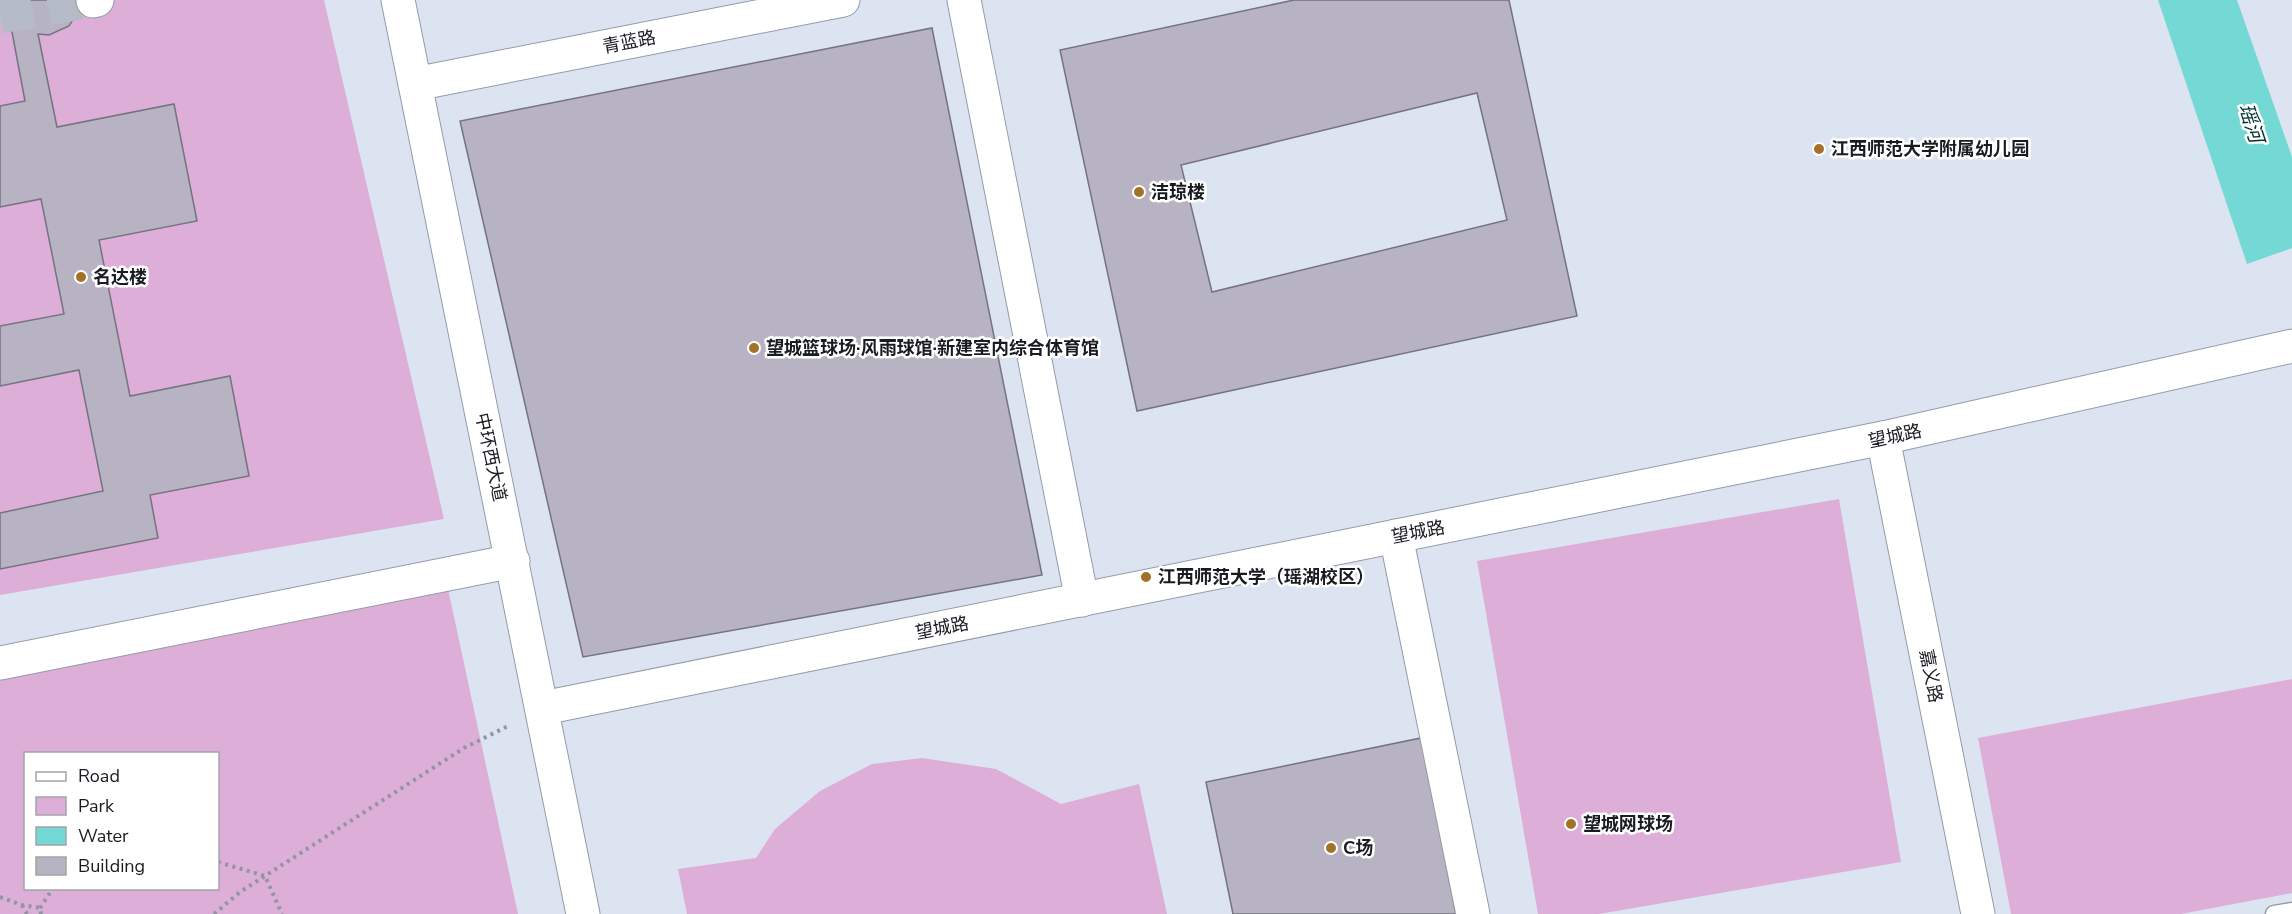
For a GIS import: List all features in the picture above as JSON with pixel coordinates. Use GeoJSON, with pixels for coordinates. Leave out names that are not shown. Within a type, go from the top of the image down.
{"type":"FeatureCollection","features":[{"type":"Feature","properties":{"kind":"street","name":"中环西大道"},"geometry":{"type":"LineString","coordinates":[[398,0],[583,914]]}},
{"type":"Feature","properties":{"kind":"street","name":"青蓝路"},"geometry":{"type":"LineString","coordinates":[[415,84],[843,0]]}},
{"type":"Feature","properties":{"kind":"street"},"geometry":{"type":"LineString","coordinates":[[964,0],[1082,600]]}},
{"type":"Feature","properties":{"kind":"street","name":"望城路"},"geometry":{"type":"LineString","coordinates":[[543,708],[1883,438],[2292,346]]}},
{"type":"Feature","properties":{"kind":"street","name":"嘉义路"},"geometry":{"type":"LineString","coordinates":[[1883,438],[1978,914]]}},
{"type":"Feature","properties":{"kind":"street"},"geometry":{"type":"LineString","coordinates":[[1396,536],[1473,914]]}},
{"type":"Feature","properties":{"kind":"street"},"geometry":{"type":"LineString","coordinates":[[0,663],[513,561]]}},
{"type":"Feature","properties":{"kind":"lane"},"geometry":{"type":"LineString","coordinates":[[2274,914],[2292,910]]}},
{"type":"Feature","properties":{"kind":"path"},"geometry":{"type":"LineString","coordinates":[[214,914],[240,892],[464,748],[543,708]]}},
{"type":"Feature","properties":{"kind":"path"},"geometry":{"type":"LineString","coordinates":[[219,862],[265,876],[282,914]]}},
{"type":"Feature","properties":{"kind":"path"},"geometry":{"type":"LineString","coordinates":[[41,914],[40,908],[52,890]]}},
{"type":"Feature","properties":{"kind":"path"},"geometry":{"type":"LineString","coordinates":[[0,897],[22,905],[40,908]]}},
{"type":"Feature","properties":{"kind":"path"},"geometry":{"type":"LineString","coordinates":[[22,905],[27,914]]}},
{"type":"Feature","properties":{"kind":"green space"},"geometry":{"type":"Polygon","coordinates":[[[0,0],[324,0],[444,519],[0,595],[0,0]]]}},
{"type":"Feature","properties":{"kind":"green space"},"geometry":{"type":"Polygon","coordinates":[[[1839,499],[1901,862],[1599,914],[1538,914],[1477,561],[1839,499]]]}},
{"type":"Feature","properties":{"kind":"green space"},"geometry":{"type":"Polygon","coordinates":[[[445,575],[518,914],[0,914],[0,663],[445,575]]]}},
{"type":"Feature","properties":{"kind":"green space"},"geometry":{"type":"Polygon","coordinates":[[[2292,679],[2292,893],[2181,914],[2011,914],[1978,738],[2292,679]]]}},
{"type":"Feature","properties":{"kind":"green space"},"geometry":{"type":"Polygon","coordinates":[[[922,758],[996,769],[1061,804],[1139,784],[1167,914],[687,914],[678,869],[756,858],[775,829],[820,791],[872,764],[922,758]]]}},
{"type":"Feature","properties":{"kind":"water","name":"瑶河"},"geometry":{"type":"Polygon","coordinates":[[[2158,0],[2237,0],[2292,157],[2292,248],[2247,264],[2158,0]]]}},
{"type":"Feature","properties":{"kind":"building","name":"名达楼"},"geometry":{"type":"Polygon","coordinates":[[[6,0],[81,0],[81,7],[69,26],[49,35],[38,34],[57,127],[174,104],[197,221],[99,240],[130,396],[230,376],[249,476],[150,495],[158,538],[0,569],[0,513],[103,491],[79,370],[0,386],[0,326],[64,314],[41,199],[0,207],[0,106],[25,101],[6,0]]]}},
{"type":"Feature","properties":{"kind":"building","name":"洁琼楼"},"geometry":{"type":"Polygon","coordinates":[[[1294,0],[1509,0],[1577,316],[1137,411],[1060,50],[1294,0]],[[1477,93],[1181,165],[1212,292],[1507,220],[1477,93]]]}},
{"type":"Feature","properties":{"kind":"building","name":"望城篮球场·风雨球馆·新建室内综合体育馆"},"geometry":{"type":"Polygon","coordinates":[[[932,28],[1042,575],[583,657],[460,121],[932,28]]]}},
{"type":"Feature","properties":{"kind":"building","name":"C场"},"geometry":{"type":"Polygon","coordinates":[[[1421,738],[1456,914],[1233,914],[1206,782],[1421,738]]]}},
{"type":"Feature","properties":{"kind":"tunnel"},"geometry":{"type":"LineString","coordinates":[[0,17],[93,1]]}},
{"type":"Feature","properties":{"kind":"place","name":"江西师范大学附属幼儿园"},"geometry":{"type":"Point","coordinates":[1819,149]}},
{"type":"Feature","properties":{"kind":"place","name":"洁琼楼"},"geometry":{"type":"Point","coordinates":[1139,192]}},
{"type":"Feature","properties":{"kind":"place","name":"名达楼"},"geometry":{"type":"Point","coordinates":[81,277]}},
{"type":"Feature","properties":{"kind":"place","name":"望城篮球场·风雨球馆·新建室内综合体育馆"},"geometry":{"type":"Point","coordinates":[754,348]}},
{"type":"Feature","properties":{"kind":"place","name":"江西师范大学（瑶湖校区）"},"geometry":{"type":"Point","coordinates":[1146,577]}},
{"type":"Feature","properties":{"kind":"place","name":"望城网球场"},"geometry":{"type":"Point","coordinates":[1571,824]}},
{"type":"Feature","properties":{"kind":"place","name":"C场"},"geometry":{"type":"Point","coordinates":[1331,848]}}]}
